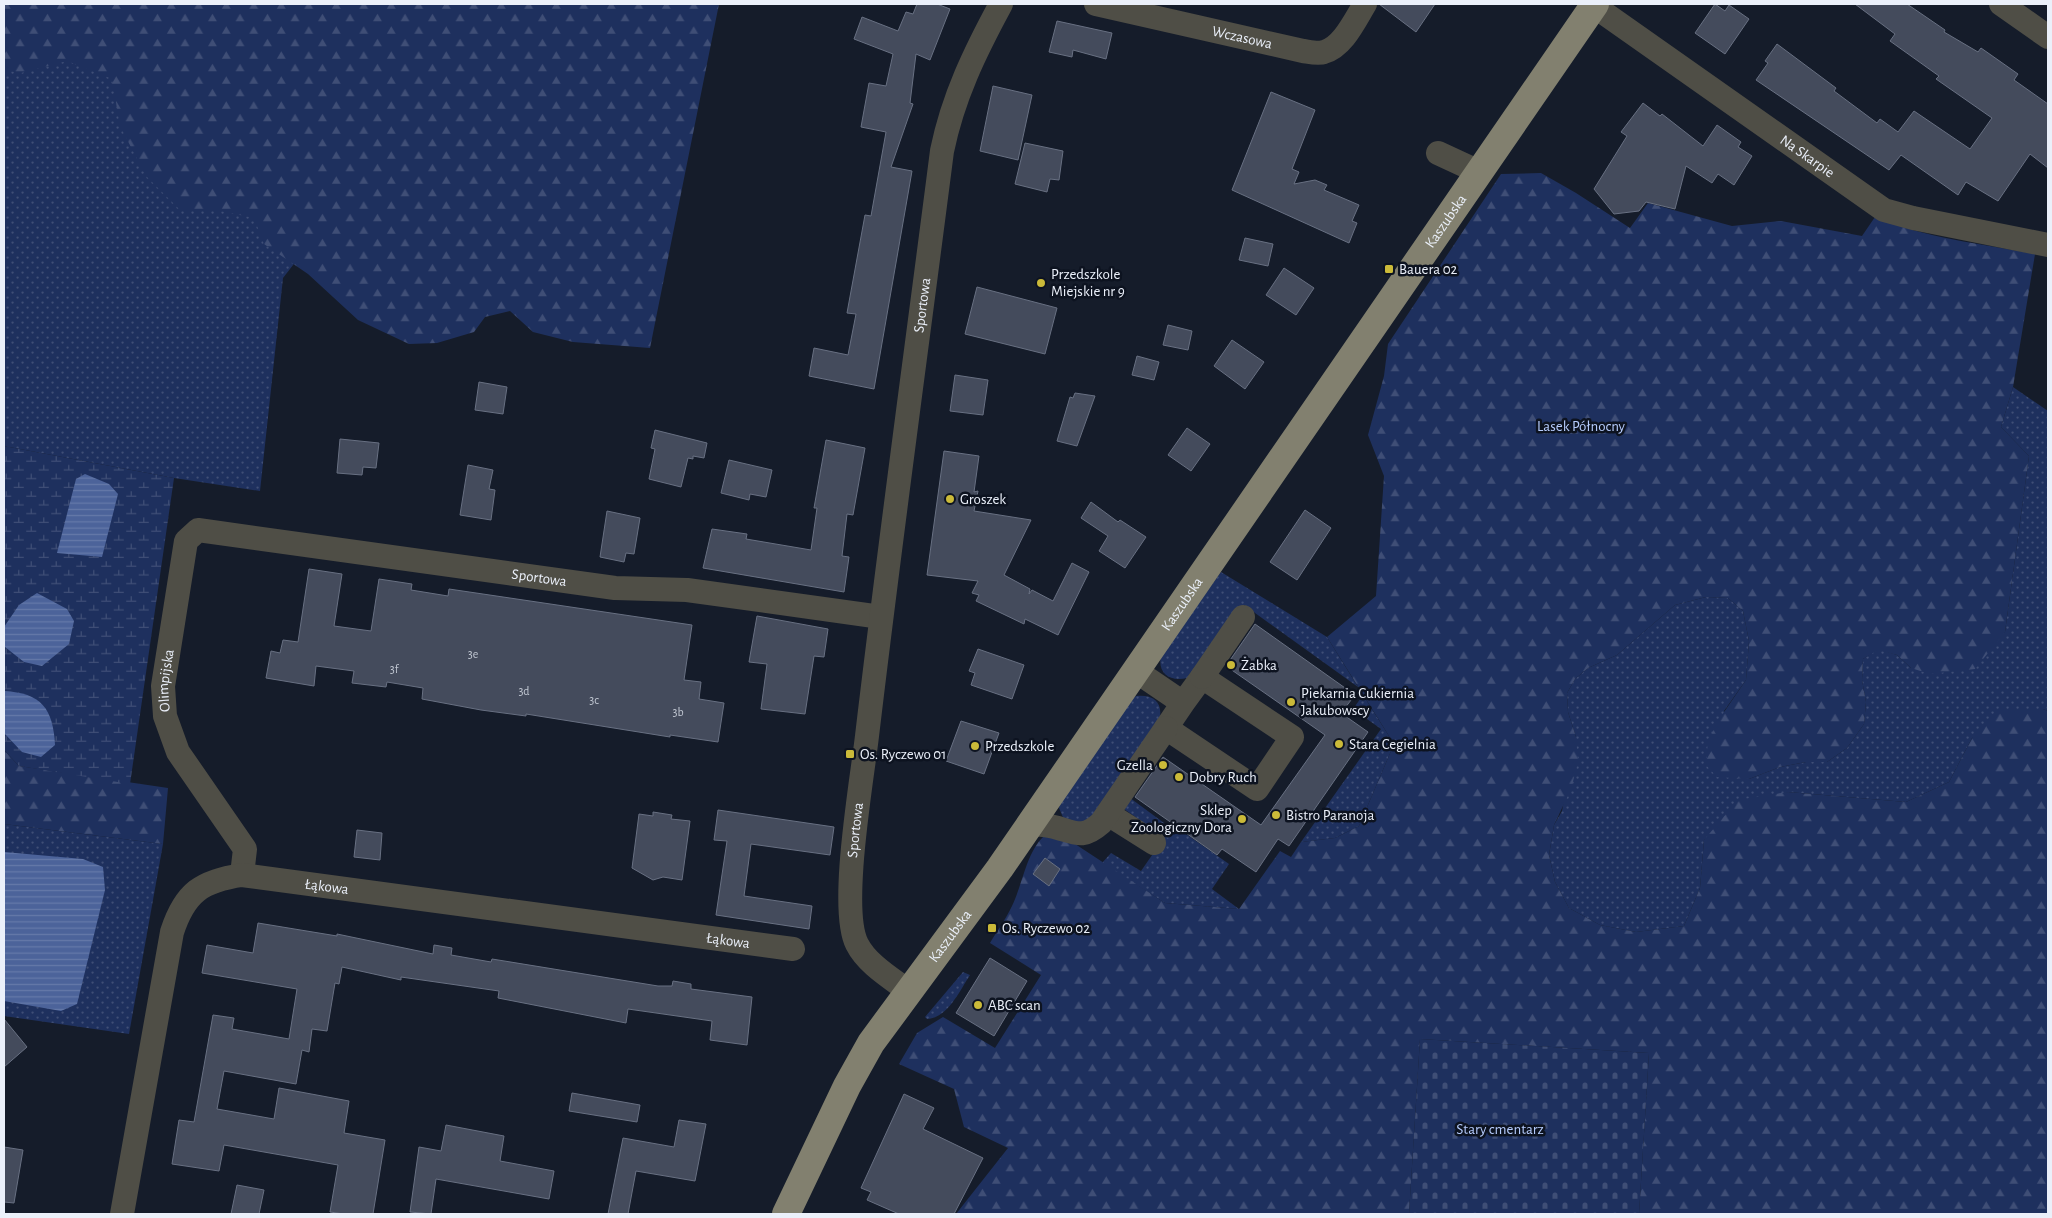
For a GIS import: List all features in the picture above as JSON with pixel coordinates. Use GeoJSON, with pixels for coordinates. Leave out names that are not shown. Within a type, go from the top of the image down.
{"type":"FeatureCollection","features":[{"type":"Feature","properties":{"kind":"main road","name":"Kaszubska"},"geometry":{"type":"LineString","coordinates":[[786,1214],[847,1086],[871,1043],[1031,824],[1594,5]]}},
{"type":"Feature","properties":{"kind":"street","name":"Sportowa"},"geometry":{"type":"LineString","coordinates":[[908,991],[873,964],[857,944],[850,909],[853,858],[881,618],[942,151],[949,116],[963,77],[1001,4]]}},
{"type":"Feature","properties":{"kind":"street","name":"Wczasowa"},"geometry":{"type":"LineString","coordinates":[[1096,4],[1303,51],[1322,53],[1333,49],[1365,4]]}},
{"type":"Feature","properties":{"kind":"street"},"geometry":{"type":"LineString","coordinates":[[2001,4],[2048,38]]}},
{"type":"Feature","properties":{"kind":"street","name":"Na Skarpie"},"geometry":{"type":"LineString","coordinates":[[1594,5],[1884,210],[1913,218],[2048,245]]}},
{"type":"Feature","properties":{"kind":"street"},"geometry":{"type":"LineString","coordinates":[[1438,153],[1479,172]]}},
{"type":"Feature","properties":{"kind":"street","name":"Sportowa"},"geometry":{"type":"LineString","coordinates":[[198,530],[615,588],[687,590],[881,618]]}},
{"type":"Feature","properties":{"kind":"street","name":"Olimpijska"},"geometry":{"type":"LineString","coordinates":[[198,530],[186,541],[163,686],[165,716],[178,752],[245,849],[242,875]]}},
{"type":"Feature","properties":{"kind":"street"},"geometry":{"type":"LineString","coordinates":[[1031,824],[1079,834],[1093,830],[1108,814],[1243,617]]}},
{"type":"Feature","properties":{"kind":"street"},"geometry":{"type":"LineString","coordinates":[[1136,671],[1183,703]]}},
{"type":"Feature","properties":{"kind":"street"},"geometry":{"type":"LineString","coordinates":[[1166,728],[1257,789],[1292,738],[1202,677]]}},
{"type":"Feature","properties":{"kind":"street"},"geometry":{"type":"LineString","coordinates":[[1108,814],[1154,843]]}},
{"type":"Feature","properties":{"kind":"street","name":"Łąkowa"},"geometry":{"type":"LineString","coordinates":[[122,1214],[172,932],[178,913],[186,899],[202,886],[220,878],[242,875],[793,949]]}},
{"type":"Feature","properties":{"kind":"green space"},"geometry":{"type":"Polygon","coordinates":[[[4,4],[495,4],[283,278],[260,491],[174,478],[4,446],[4,4]]]}},
{"type":"Feature","properties":{"kind":"green space"},"geometry":{"type":"Polygon","coordinates":[[[4,4],[719,4],[650,348],[573,342],[533,332],[510,311],[485,317],[474,332],[437,343],[409,344],[358,320],[308,274],[264,244],[254,218],[216,210],[179,209],[146,176],[120,126],[112,79],[67,61],[21,73],[4,70],[4,4]]]}},
{"type":"Feature","properties":{"kind":"green space","name":"Lasek Północny"},"geometry":{"type":"Polygon","coordinates":[[[1541,173],[1630,228],[1648,203],[1732,226],[1781,221],[1862,236],[1875,217],[1934,235],[2035,254],[2013,387],[2001,427],[2029,456],[2005,632],[1975,669],[1930,674],[1911,668],[1897,655],[1878,650],[1863,659],[1862,680],[1866,702],[1864,724],[1847,748],[1827,762],[1806,762],[1780,767],[1749,779],[1717,777],[1706,765],[1708,740],[1746,680],[1749,641],[1743,611],[1728,598],[1706,597],[1675,605],[1617,655],[1588,668],[1575,679],[1567,693],[1568,712],[1576,737],[1578,762],[1571,789],[1554,825],[1549,855],[1555,882],[1569,908],[1600,925],[1636,932],[1684,926],[1700,888],[1704,840],[1738,800],[1788,792],[1906,802],[1949,782],[1972,738],[2002,710],[2043,709],[2048,711],[2048,1214],[1639,1214],[1649,1053],[1420,1039],[1409,1214],[956,1214],[1008,1148],[964,1127],[954,1089],[899,1064],[917,1033],[943,1017],[995,1048],[1041,975],[990,943],[1012,906],[1033,850],[1045,835],[1069,840],[1165,903],[1239,909],[1280,851],[1291,857],[1301,842],[1335,838],[1359,826],[1394,744],[1327,637],[1376,596],[1384,476],[1368,435],[1384,376],[1388,344],[1501,174],[1541,173]]]}},
{"type":"Feature","properties":{"kind":"green space"},"geometry":{"type":"Polygon","coordinates":[[[2013,387],[2048,411],[2048,711],[2043,709],[1972,738],[1949,782],[1906,802],[1788,792],[1704,840],[1700,888],[1684,926],[1636,932],[1600,925],[1569,908],[1555,882],[1549,855],[1554,825],[1562,811],[1576,737],[1568,712],[1567,693],[1575,679],[1588,668],[1617,655],[1675,605],[1706,597],[1728,598],[1743,611],[1749,641],[1746,680],[1724,711],[1749,779],[1780,767],[1806,762],[1827,762],[1847,748],[1864,724],[1866,702],[1862,680],[1863,659],[1878,649],[1897,655],[1911,668],[2005,632],[2029,456],[2001,427],[2013,387]]]}},
{"type":"Feature","properties":{"kind":"green space"},"geometry":{"type":"Polygon","coordinates":[[[4,446],[174,478],[130,784],[19,766],[4,750],[4,446]]]}},
{"type":"Feature","properties":{"kind":"green space"},"geometry":{"type":"Polygon","coordinates":[[[1221,572],[1327,637],[1358,687],[1244,605],[1187,678],[1175,679],[1166,675],[1161,667],[1161,655],[1221,572]]]}},
{"type":"Feature","properties":{"kind":"green space"},"geometry":{"type":"Polygon","coordinates":[[[1363,695],[1394,744],[1359,826],[1335,838],[1301,842],[1381,729],[1353,709],[1363,695]]]}},
{"type":"Feature","properties":{"kind":"green space"},"geometry":{"type":"Polygon","coordinates":[[[1136,696],[1153,698],[1156,701],[1160,709],[1159,721],[1088,825],[1065,822],[1059,808],[1061,801],[1131,700],[1136,696]]]}},
{"type":"Feature","properties":{"kind":"green space"},"geometry":{"type":"Polygon","coordinates":[[[4,750],[19,766],[168,788],[163,844],[4,824],[4,750]]]}},
{"type":"Feature","properties":{"kind":"green space"},"geometry":{"type":"Polygon","coordinates":[[[1126,795],[1164,823],[1158,833],[1124,809],[1126,795]]]}},
{"type":"Feature","properties":{"kind":"green space"},"geometry":{"type":"Polygon","coordinates":[[[4,824],[163,844],[129,1034],[4,1016],[4,824]]]}},
{"type":"Feature","properties":{"kind":"green space"},"geometry":{"type":"Polygon","coordinates":[[[1173,825],[1229,864],[1212,889],[1239,909],[1165,903],[1102,863],[1111,853],[1141,871],[1173,825]]]}},
{"type":"Feature","properties":{"kind":"green space"},"geometry":{"type":"Polygon","coordinates":[[[963,972],[970,975],[953,1002],[941,1014],[927,1019],[925,1017],[963,972]]]}},
{"type":"Feature","properties":{"kind":"green space","name":"Stary cmentarz"},"geometry":{"type":"Polygon","coordinates":[[[1420,1039],[1649,1053],[1639,1214],[1409,1214],[1420,1039]]]}},
{"type":"Feature","properties":{"kind":"shaded area"},"geometry":{"type":"Polygon","coordinates":[[[85,474],[109,484],[118,494],[102,557],[57,553],[76,479],[85,474]]]}},
{"type":"Feature","properties":{"kind":"shaded area"},"geometry":{"type":"Polygon","coordinates":[[[37,593],[67,609],[74,621],[69,644],[42,666],[24,662],[5,647],[4,627],[19,605],[37,593]]]}},
{"type":"Feature","properties":{"kind":"shaded area"},"geometry":{"type":"Polygon","coordinates":[[[4,691],[17,692],[36,699],[48,712],[54,732],[55,745],[41,757],[22,752],[4,733],[4,691]]]}},
{"type":"Feature","properties":{"kind":"shaded area"},"geometry":{"type":"Polygon","coordinates":[[[4,852],[83,859],[103,867],[105,890],[77,1004],[61,1011],[4,1001],[4,852]]]}},
{"type":"Feature","properties":{"kind":"building"},"geometry":{"type":"Polygon","coordinates":[[[917,4],[937,4],[950,9],[930,60],[916,54],[910,103],[913,104],[891,167],[912,171],[874,389],[809,376],[814,348],[848,355],[856,314],[847,313],[865,215],[871,216],[886,132],[861,127],[869,83],[886,86],[893,54],[854,39],[862,17],[898,31],[906,12],[913,14],[917,4]]]}},
{"type":"Feature","properties":{"kind":"building"},"geometry":{"type":"Polygon","coordinates":[[[1379,4],[1435,4],[1416,32],[1379,4]]]}},
{"type":"Feature","properties":{"kind":"building"},"geometry":{"type":"Polygon","coordinates":[[[1715,4],[1725,11],[1729,5],[1749,19],[1725,54],[1695,33],[1715,4]]]}},
{"type":"Feature","properties":{"kind":"building"},"geometry":{"type":"Polygon","coordinates":[[[1855,4],[1907,4],[1945,30],[1944,32],[1978,52],[1981,48],[2018,74],[2014,80],[2048,104],[2048,168],[2030,154],[1998,201],[1966,182],[1958,195],[1901,155],[1889,170],[1756,80],[1768,63],[1765,61],[1777,44],[1836,88],[1834,91],[1877,123],[1880,119],[1898,132],[1914,111],[1970,149],[1992,118],[1936,79],[1939,76],[1890,41],[1895,34],[1855,4]]]}},
{"type":"Feature","properties":{"kind":"building"},"geometry":{"type":"Polygon","coordinates":[[[1057,21],[1112,33],[1106,59],[1073,50],[1072,57],[1049,52],[1057,21]]]}},
{"type":"Feature","properties":{"kind":"building"},"geometry":{"type":"Polygon","coordinates":[[[993,86],[1032,95],[1018,160],[980,151],[993,86]]]}},
{"type":"Feature","properties":{"kind":"building"},"geometry":{"type":"Polygon","coordinates":[[[1271,92],[1315,110],[1292,169],[1299,172],[1294,184],[1315,180],[1327,185],[1324,190],[1359,205],[1352,221],[1357,223],[1349,243],[1232,190],[1271,92]]]}},
{"type":"Feature","properties":{"kind":"building"},"geometry":{"type":"Polygon","coordinates":[[[1643,103],[1660,116],[1662,114],[1703,146],[1717,125],[1741,142],[1738,147],[1752,156],[1734,185],[1718,174],[1712,183],[1686,166],[1675,209],[1646,202],[1639,211],[1614,214],[1594,189],[1627,136],[1621,132],[1643,103]]]}},
{"type":"Feature","properties":{"kind":"building"},"geometry":{"type":"Polygon","coordinates":[[[1025,143],[1063,151],[1059,180],[1050,179],[1047,192],[1015,184],[1025,143]]]}},
{"type":"Feature","properties":{"kind":"building"},"geometry":{"type":"Polygon","coordinates":[[[1245,238],[1273,244],[1268,266],[1239,260],[1245,238]]]}},
{"type":"Feature","properties":{"kind":"building"},"geometry":{"type":"Polygon","coordinates":[[[1284,268],[1314,288],[1296,315],[1266,295],[1284,268]]]}},
{"type":"Feature","properties":{"kind":"building"},"geometry":{"type":"Polygon","coordinates":[[[977,287],[1057,308],[1045,354],[965,334],[977,287]]]}},
{"type":"Feature","properties":{"kind":"building"},"geometry":{"type":"Polygon","coordinates":[[[1168,325],[1192,331],[1188,350],[1163,345],[1168,325]]]}},
{"type":"Feature","properties":{"kind":"building"},"geometry":{"type":"Polygon","coordinates":[[[1232,340],[1264,362],[1245,389],[1214,366],[1232,340]]]}},
{"type":"Feature","properties":{"kind":"building"},"geometry":{"type":"Polygon","coordinates":[[[1137,356],[1159,362],[1154,380],[1132,375],[1137,356]]]}},
{"type":"Feature","properties":{"kind":"building"},"geometry":{"type":"Polygon","coordinates":[[[955,375],[988,380],[983,415],[950,411],[955,375]]]}},
{"type":"Feature","properties":{"kind":"building"},"geometry":{"type":"Polygon","coordinates":[[[479,382],[507,387],[503,414],[475,410],[479,382]]]}},
{"type":"Feature","properties":{"kind":"building"},"geometry":{"type":"Polygon","coordinates":[[[1075,393],[1095,396],[1077,446],[1057,441],[1070,397],[1073,398],[1075,393]]]}},
{"type":"Feature","properties":{"kind":"building"},"geometry":{"type":"Polygon","coordinates":[[[1187,428],[1210,444],[1191,471],[1168,455],[1187,428]]]}},
{"type":"Feature","properties":{"kind":"building"},"geometry":{"type":"Polygon","coordinates":[[[655,430],[707,443],[704,458],[693,456],[693,459],[688,458],[681,487],[649,479],[655,449],[651,448],[655,430]]]}},
{"type":"Feature","properties":{"kind":"building"},"geometry":{"type":"Polygon","coordinates":[[[340,439],[379,443],[376,468],[363,467],[362,475],[337,473],[340,439]]]}},
{"type":"Feature","properties":{"kind":"building"},"geometry":{"type":"Polygon","coordinates":[[[826,440],[865,448],[853,515],[847,514],[842,556],[849,557],[844,592],[703,568],[712,529],[747,534],[746,539],[811,550],[817,508],[814,508],[826,440]]]}},
{"type":"Feature","properties":{"kind":"building"},"geometry":{"type":"Polygon","coordinates":[[[944,451],[979,456],[974,492],[978,491],[974,511],[1031,520],[1004,575],[1030,589],[1029,594],[1032,590],[1053,601],[1072,563],[1089,572],[1058,635],[1025,619],[1024,624],[976,601],[979,595],[972,593],[978,581],[927,575],[944,451]]]}},
{"type":"Feature","properties":{"kind":"building"},"geometry":{"type":"Polygon","coordinates":[[[729,460],[772,470],[766,497],[750,494],[749,500],[721,493],[729,460]]]}},
{"type":"Feature","properties":{"kind":"building"},"geometry":{"type":"Polygon","coordinates":[[[468,465],[493,470],[489,489],[495,490],[491,520],[460,515],[468,465]]]}},
{"type":"Feature","properties":{"kind":"building"},"geometry":{"type":"Polygon","coordinates":[[[1091,502],[1118,522],[1120,520],[1146,537],[1125,568],[1099,551],[1108,536],[1081,518],[1091,502]]]}},
{"type":"Feature","properties":{"kind":"building"},"geometry":{"type":"Polygon","coordinates":[[[1305,510],[1331,528],[1297,580],[1270,562],[1305,510]]]}},
{"type":"Feature","properties":{"kind":"building"},"geometry":{"type":"Polygon","coordinates":[[[607,511],[640,518],[634,554],[626,553],[624,562],[600,557],[607,511]]]}},
{"type":"Feature","properties":{"kind":"building"},"geometry":{"type":"Polygon","coordinates":[[[309,569],[342,574],[334,626],[371,631],[379,579],[412,584],[411,590],[448,596],[449,589],[692,625],[684,680],[701,682],[699,699],[724,703],[718,742],[670,735],[670,737],[526,714],[526,716],[481,710],[422,699],[423,688],[387,682],[386,687],[352,683],[354,671],[316,666],[314,686],[266,678],[271,651],[280,653],[283,640],[298,642],[309,569]]]}},
{"type":"Feature","properties":{"kind":"building"},"geometry":{"type":"Polygon","coordinates":[[[757,616],[828,629],[824,657],[814,656],[805,714],[761,709],[767,664],[749,662],[757,616]]]}},
{"type":"Feature","properties":{"kind":"building","name":"Stara Cegielnia"},"geometry":{"type":"Polygon","coordinates":[[[1255,624],[1355,695],[1341,713],[1368,732],[1289,846],[1278,839],[1256,872],[1222,849],[1217,855],[1135,797],[1163,757],[1261,825],[1325,735],[1226,666],[1255,624]]]}},
{"type":"Feature","properties":{"kind":"building"},"geometry":{"type":"Polygon","coordinates":[[[978,649],[1024,665],[1012,699],[971,685],[975,673],[969,671],[978,649]]]}},
{"type":"Feature","properties":{"kind":"building"},"geometry":{"type":"Polygon","coordinates":[[[961,721],[999,733],[984,774],[946,761],[961,721]]]}},
{"type":"Feature","properties":{"kind":"building"},"geometry":{"type":"Polygon","coordinates":[[[718,810],[834,827],[830,855],[751,844],[744,896],[812,906],[809,929],[716,915],[727,841],[714,840],[718,810]]]}},
{"type":"Feature","properties":{"kind":"building"},"geometry":{"type":"Polygon","coordinates":[[[653,812],[672,815],[671,819],[690,821],[682,880],[663,877],[653,880],[632,868],[639,814],[653,816],[653,812]]]}},
{"type":"Feature","properties":{"kind":"building"},"geometry":{"type":"Polygon","coordinates":[[[357,830],[382,833],[380,860],[354,857],[357,830]]]}},
{"type":"Feature","properties":{"kind":"building"},"geometry":{"type":"Polygon","coordinates":[[[1045,858],[1060,869],[1049,886],[1033,874],[1045,858]]]}},
{"type":"Feature","properties":{"kind":"building"},"geometry":{"type":"Polygon","coordinates":[[[258,923],[337,936],[337,934],[433,954],[434,945],[452,948],[451,955],[491,962],[492,959],[658,986],[672,986],[673,981],[691,984],[691,989],[752,997],[747,1045],[710,1040],[712,1021],[628,1009],[626,1023],[498,998],[499,991],[401,977],[401,980],[342,967],[339,984],[335,983],[327,1031],[312,1029],[309,1052],[302,1050],[296,1084],[224,1071],[217,1109],[274,1119],[279,1088],[349,1101],[344,1133],[385,1140],[373,1214],[330,1212],[338,1165],[224,1145],[219,1171],[172,1164],[179,1120],[194,1122],[213,1015],[234,1018],[232,1029],[289,1039],[297,989],[202,973],[207,945],[253,953],[258,923]]]}},
{"type":"Feature","properties":{"kind":"building"},"geometry":{"type":"Polygon","coordinates":[[[990,958],[1027,981],[994,1036],[956,1013],[990,958]]]}},
{"type":"Feature","properties":{"kind":"building"},"geometry":{"type":"Polygon","coordinates":[[[4,1019],[27,1047],[4,1067],[4,1019]]]}},
{"type":"Feature","properties":{"kind":"building"},"geometry":{"type":"Polygon","coordinates":[[[572,1093],[640,1105],[637,1122],[569,1111],[572,1093]]]}},
{"type":"Feature","properties":{"kind":"building"},"geometry":{"type":"Polygon","coordinates":[[[904,1094],[934,1108],[923,1129],[983,1158],[954,1214],[899,1214],[867,1200],[871,1192],[861,1188],[904,1094]]]}},
{"type":"Feature","properties":{"kind":"building"},"geometry":{"type":"Polygon","coordinates":[[[679,1120],[706,1124],[695,1181],[636,1171],[628,1214],[608,1214],[623,1138],[674,1147],[679,1120]]]}},
{"type":"Feature","properties":{"kind":"building"},"geometry":{"type":"Polygon","coordinates":[[[446,1125],[504,1136],[500,1161],[554,1171],[549,1199],[436,1179],[431,1214],[410,1212],[419,1147],[441,1151],[446,1125]]]}},
{"type":"Feature","properties":{"kind":"building"},"geometry":{"type":"Polygon","coordinates":[[[4,1147],[23,1150],[14,1203],[4,1202],[4,1147]]]}},
{"type":"Feature","properties":{"kind":"building"},"geometry":{"type":"Polygon","coordinates":[[[237,1185],[264,1190],[259,1214],[231,1214],[237,1185]]]}},
{"type":"Feature","properties":{"kind":"place","name":"Bauera 02"},"geometry":{"type":"Point","coordinates":[1389,269]}},
{"type":"Feature","properties":{"kind":"place","name":"Przedszkole Miejskie nr 9"},"geometry":{"type":"Point","coordinates":[1041,283]}},
{"type":"Feature","properties":{"kind":"place","name":"Groszek"},"geometry":{"type":"Point","coordinates":[950,499]}},
{"type":"Feature","properties":{"kind":"place","name":"Żabka"},"geometry":{"type":"Point","coordinates":[1231,665]}},
{"type":"Feature","properties":{"kind":"place","name":"Piekarnia Cukiernia Jakubowscy"},"geometry":{"type":"Point","coordinates":[1291,702]}},
{"type":"Feature","properties":{"kind":"place","name":"Stara Cegielnia"},"geometry":{"type":"Point","coordinates":[1339,744]}},
{"type":"Feature","properties":{"kind":"place","name":"Przedszkole"},"geometry":{"type":"Point","coordinates":[975,746]}},
{"type":"Feature","properties":{"kind":"place","name":"Os. Ryczewo 01"},"geometry":{"type":"Point","coordinates":[850,754]}},
{"type":"Feature","properties":{"kind":"place","name":"Gzella"},"geometry":{"type":"Point","coordinates":[1163,765]}},
{"type":"Feature","properties":{"kind":"place","name":"Dobry Ruch"},"geometry":{"type":"Point","coordinates":[1179,777]}},
{"type":"Feature","properties":{"kind":"place","name":"Bistro Paranoja"},"geometry":{"type":"Point","coordinates":[1276,815]}},
{"type":"Feature","properties":{"kind":"place","name":"Sklep Zoologiczny Dora"},"geometry":{"type":"Point","coordinates":[1242,819]}},
{"type":"Feature","properties":{"kind":"place","name":"Os. Ryczewo 02"},"geometry":{"type":"Point","coordinates":[992,928]}},
{"type":"Feature","properties":{"kind":"place","name":"ABC scan"},"geometry":{"type":"Point","coordinates":[978,1005]}}]}
